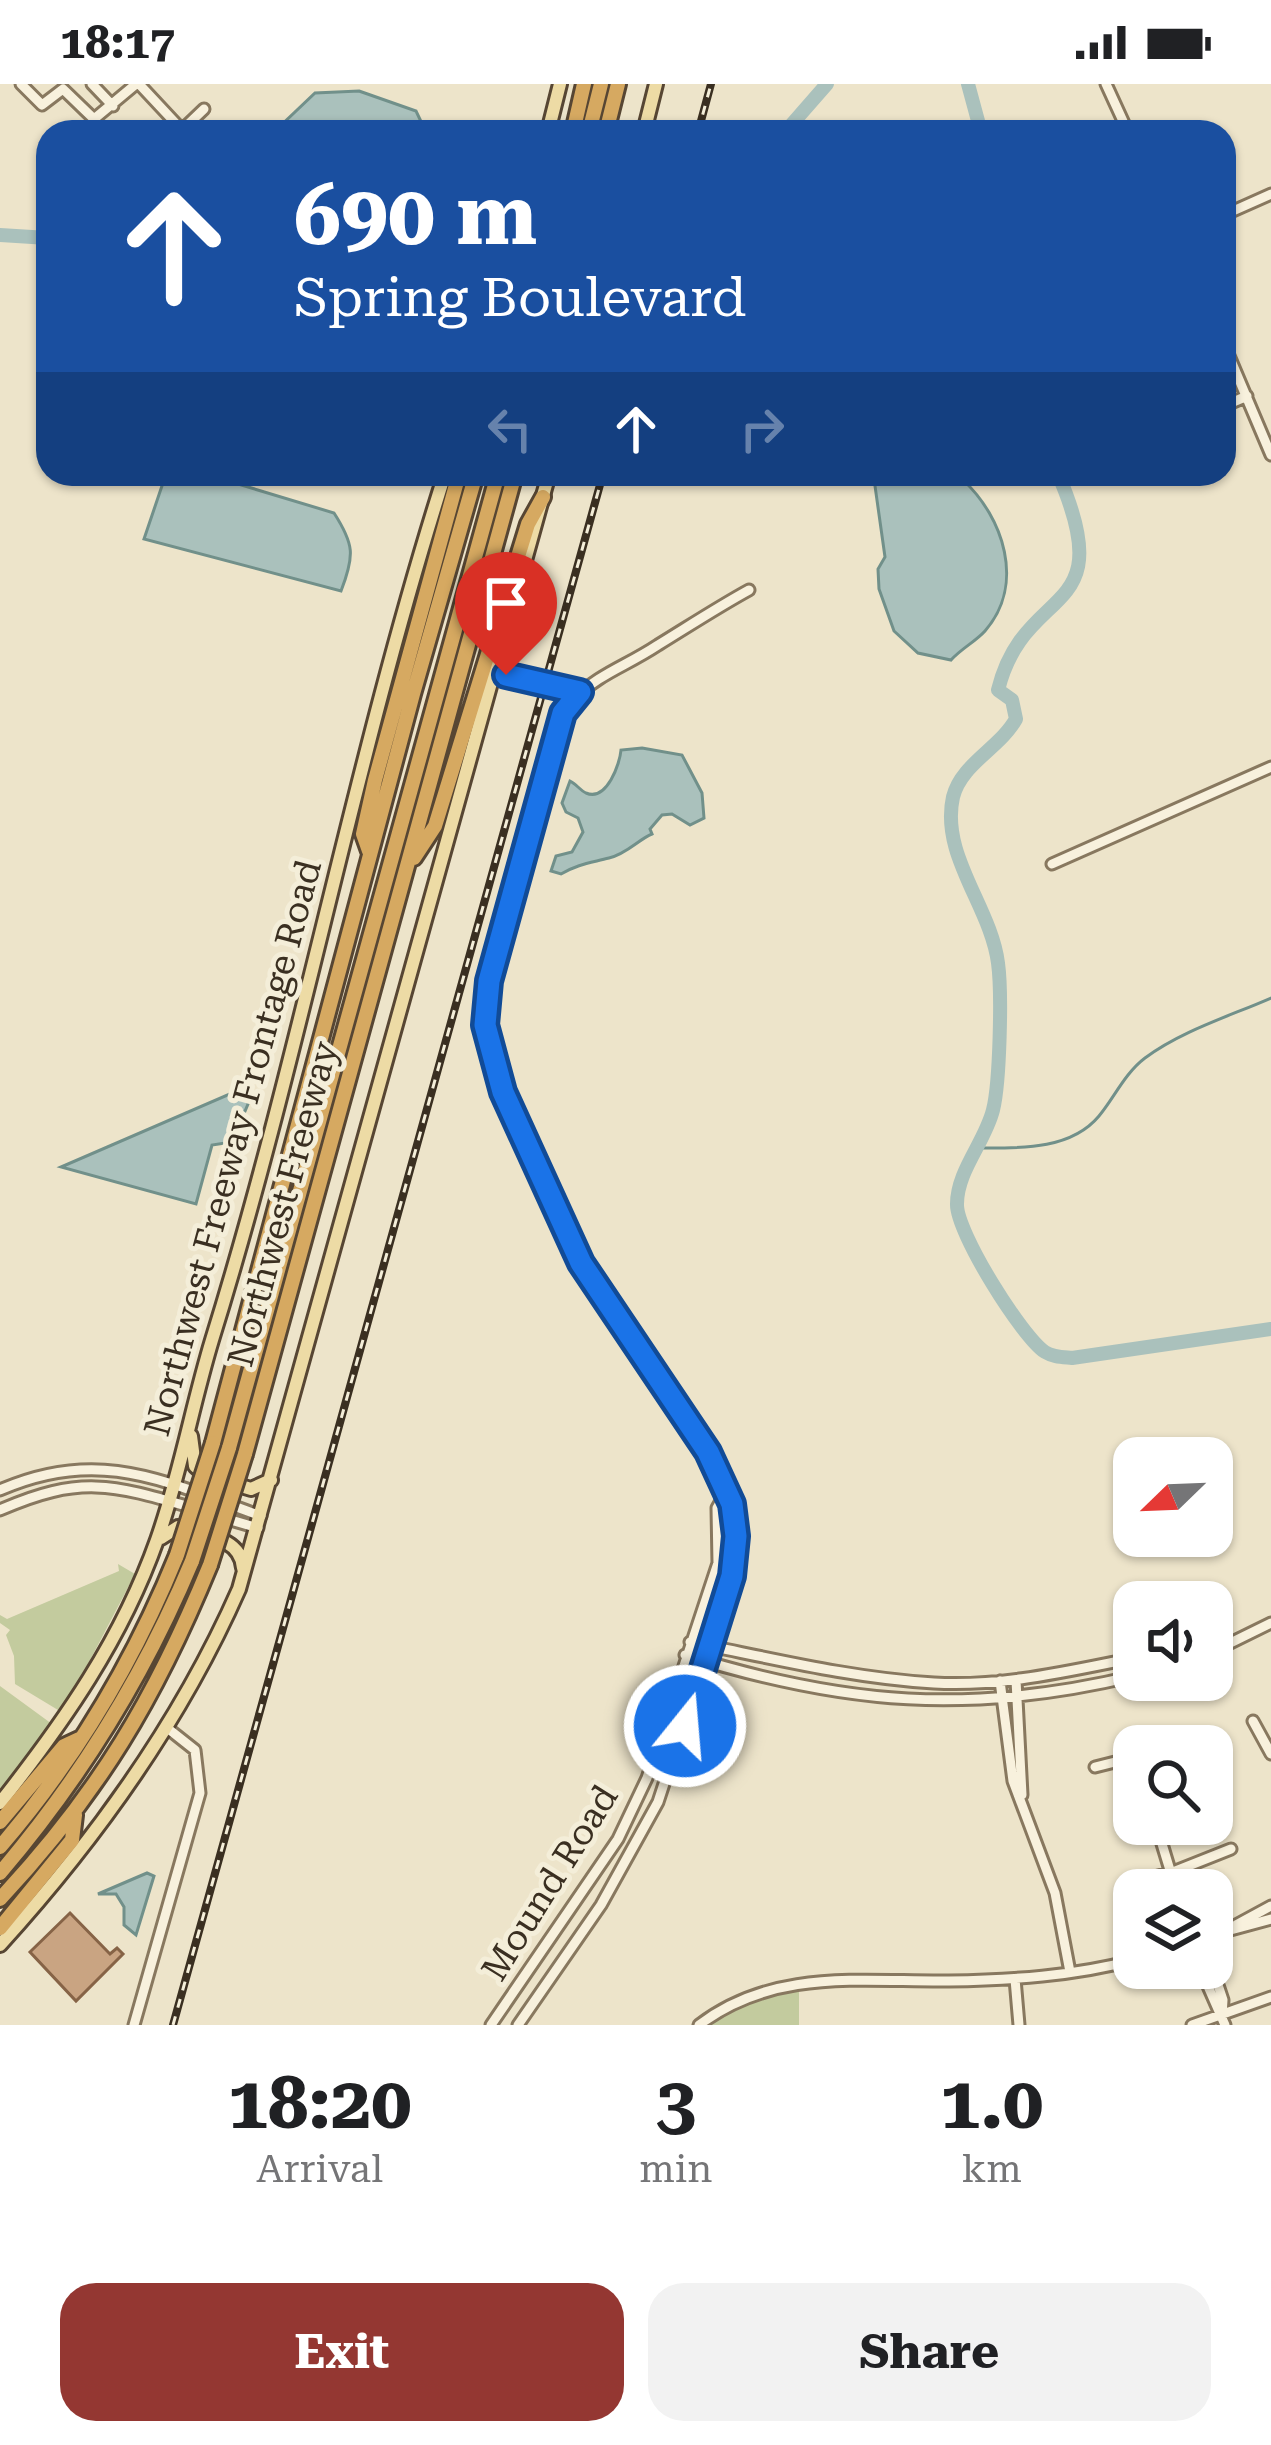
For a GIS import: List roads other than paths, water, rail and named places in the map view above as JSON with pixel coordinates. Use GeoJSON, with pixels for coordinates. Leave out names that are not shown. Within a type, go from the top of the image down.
{"type":"FeatureCollection","features":[{"type":"Feature","properties":{"kind":"highway"},"geometry":{"type":"LineString","coordinates":[[575,120],[584,84]]}},
{"type":"Feature","properties":{"kind":"highway"},"geometry":{"type":"LineString","coordinates":[[592,120],[601,84]]}},
{"type":"Feature","properties":{"kind":"highway"},"geometry":{"type":"LineString","coordinates":[[609,120],[618,84]]}},
{"type":"Feature","properties":{"kind":"highway"},"geometry":{"type":"LineString","coordinates":[[370,853],[363,834],[375,780],[456,486]]}},
{"type":"Feature","properties":{"kind":"highway","name":"Northwest Freeway"},"geometry":{"type":"LineString","coordinates":[[0,1847],[83,1737],[128,1661],[177,1555],[213,1443],[473,486]]}},
{"type":"Feature","properties":{"kind":"highway"},"geometry":{"type":"LineString","coordinates":[[0,1873],[48,1815],[121,1708],[192,1561],[229,1448],[495,486]]}},
{"type":"Feature","properties":{"kind":"highway","name":"Northwest Freeway"},"geometry":{"type":"LineString","coordinates":[[0,1899],[76,1810],[139,1721],[210,1565],[245,1454],[512,486]]}},
{"type":"Feature","properties":{"kind":"highway"},"geometry":{"type":"LineString","coordinates":[[407,867],[435,826],[528,524],[543,497]]}},
{"type":"Feature","properties":{"kind":"highway"},"geometry":{"type":"LineString","coordinates":[[0,1822],[64,1746],[83,1737]]}},
{"type":"Feature","properties":{"kind":"highway"},"geometry":{"type":"LineString","coordinates":[[0,1928],[72,1840],[76,1810]]}},
{"type":"Feature","properties":{"kind":"main road"},"geometry":{"type":"LineString","coordinates":[[551,120],[560,84]]}},
{"type":"Feature","properties":{"kind":"main road"},"geometry":{"type":"LineString","coordinates":[[647,120],[656,84]]}},
{"type":"Feature","properties":{"kind":"main road","name":"Northwest Freeway Frontage Road"},"geometry":{"type":"LineString","coordinates":[[0,1803],[64,1722],[103,1658],[156,1544],[305,1008],[400,624],[441,486]]}},
{"type":"Feature","properties":{"kind":"main road"},"geometry":{"type":"LineString","coordinates":[[0,1945],[101,1825],[166,1727],[205,1666],[243,1575],[546,486]]}},
{"type":"Feature","properties":{"kind":"main road"},"geometry":{"type":"LineString","coordinates":[[190,1429],[195,1466],[202,1475],[251,1489],[271,1480]]}},
{"type":"Feature","properties":{"kind":"main road"},"geometry":{"type":"LineString","coordinates":[[156,1544],[178,1527],[232,1544],[242,1557],[243,1575]]}},
{"type":"Feature","properties":{"kind":"street"},"geometry":{"type":"LineString","coordinates":[[21,84],[42,105],[59,87],[94,119],[137,84],[170,120]]}},
{"type":"Feature","properties":{"kind":"street"},"geometry":{"type":"LineString","coordinates":[[92,84],[112,106]]}},
{"type":"Feature","properties":{"kind":"street"},"geometry":{"type":"LineString","coordinates":[[1106,84],[1122,120]]}},
{"type":"Feature","properties":{"kind":"street"},"geometry":{"type":"LineString","coordinates":[[192,120],[204,109]]}},
{"type":"Feature","properties":{"kind":"street"},"geometry":{"type":"LineString","coordinates":[[1236,210],[1271,194]]}},
{"type":"Feature","properties":{"kind":"street"},"geometry":{"type":"LineString","coordinates":[[1236,371],[1271,454]]}},
{"type":"Feature","properties":{"kind":"street"},"geometry":{"type":"LineString","coordinates":[[1236,401],[1247,396]]}},
{"type":"Feature","properties":{"kind":"street"},"geometry":{"type":"LineString","coordinates":[[492,670],[544,687],[580,692],[600,674],[656,648],[695,619],[749,590]]}},
{"type":"Feature","properties":{"kind":"street","name":"Mound Road"},"geometry":{"type":"LineString","coordinates":[[518,2025],[601,1905],[640,1837],[676,1754],[732,1576],[736,1536],[732,1504],[708,1452],[598,1292],[569,1239],[488,1047],[489,981],[563,713],[580,692]]}},
{"type":"Feature","properties":{"kind":"street"},"geometry":{"type":"LineString","coordinates":[[1052,864],[1271,767]]}},
{"type":"Feature","properties":{"kind":"street"},"geometry":{"type":"LineString","coordinates":[[0,1490],[68,1467],[99,1468],[175,1486],[260,1522]]}},
{"type":"Feature","properties":{"kind":"street"},"geometry":{"type":"LineString","coordinates":[[25,1479],[32,1496]]}},
{"type":"Feature","properties":{"kind":"street"},"geometry":{"type":"LineString","coordinates":[[0,1510],[32,1496],[92,1484],[124,1486],[260,1522]]}},
{"type":"Feature","properties":{"kind":"street","name":"Mound Road"},"geometry":{"type":"LineString","coordinates":[[491,2025],[618,1838],[646,1778],[718,1563],[717,1508],[725,1493]]}},
{"type":"Feature","properties":{"kind":"street"},"geometry":{"type":"LineString","coordinates":[[1233,1643],[1271,1623]]}},
{"type":"Feature","properties":{"kind":"street"},"geometry":{"type":"LineString","coordinates":[[690,1642],[848,1674],[937,1683],[1000,1682],[1113,1662]]}},
{"type":"Feature","properties":{"kind":"street"},"geometry":{"type":"LineString","coordinates":[[685,1655],[891,1700],[1018,1700],[1113,1680]]}},
{"type":"Feature","properties":{"kind":"street"},"geometry":{"type":"LineString","coordinates":[[1016,1680],[1022,1800]]}},
{"type":"Feature","properties":{"kind":"street"},"geometry":{"type":"LineString","coordinates":[[1000,1682],[1013,1781],[1055,1893],[1070,1972]]}},
{"type":"Feature","properties":{"kind":"street"},"geometry":{"type":"LineString","coordinates":[[1253,1721],[1271,1754]]}},
{"type":"Feature","properties":{"kind":"street"},"geometry":{"type":"LineString","coordinates":[[134,2025],[200,1793],[195,1750],[166,1727]]}},
{"type":"Feature","properties":{"kind":"street"},"geometry":{"type":"LineString","coordinates":[[1095,1767],[1113,1762]]}},
{"type":"Feature","properties":{"kind":"street"},"geometry":{"type":"LineString","coordinates":[[1183,1869],[1231,1849]]}},
{"type":"Feature","properties":{"kind":"street"},"geometry":{"type":"LineString","coordinates":[[1233,1926],[1271,1906]]}},
{"type":"Feature","properties":{"kind":"street"},"geometry":{"type":"LineString","coordinates":[[1233,1928],[1271,1919]]}},
{"type":"Feature","properties":{"kind":"street"},"geometry":{"type":"LineString","coordinates":[[699,2025],[746,1998],[802,1982],[1015,1979],[1113,1964]]}},
{"type":"Feature","properties":{"kind":"street"},"geometry":{"type":"LineString","coordinates":[[1015,1979],[1019,2025]]}},
{"type":"Feature","properties":{"kind":"street"},"geometry":{"type":"LineString","coordinates":[[1207,1989],[1223,2020]]}},
{"type":"Feature","properties":{"kind":"street"},"geometry":{"type":"LineString","coordinates":[[1219,1989],[1223,2020]]}},
{"type":"Feature","properties":{"kind":"street"},"geometry":{"type":"LineString","coordinates":[[1192,2025],[1223,2020],[1271,1997]]}},
{"type":"Feature","properties":{"kind":"water"},"geometry":{"type":"Polygon","coordinates":[[[359,91],[416,111],[420,120],[287,120],[315,93],[359,91]]]}},
{"type":"Feature","properties":{"kind":"water"},"geometry":{"type":"Polygon","coordinates":[[[162,486],[245,486],[334,513],[346,533],[349,568],[341,591],[144,539],[162,486]]]}},
{"type":"Feature","properties":{"kind":"water"},"geometry":{"type":"Polygon","coordinates":[[[875,486],[969,486],[989,513],[1004,552],[1007,572],[997,613],[985,631],[951,660],[918,653],[894,631],[879,589],[878,569],[885,557],[875,486]]]}},
{"type":"Feature","properties":{"kind":"water"},"geometry":{"type":"Polygon","coordinates":[[[642,748],[682,755],[702,793],[704,818],[690,825],[672,814],[662,815],[650,829],[652,834],[621,853],[561,874],[551,871],[556,856],[572,852],[583,832],[578,818],[566,812],[562,803],[570,781],[586,793],[600,792],[615,772],[621,750],[642,748]]]}},
{"type":"Feature","properties":{"kind":"water"},"geometry":{"type":"Polygon","coordinates":[[[232,1093],[246,1093],[248,1104],[232,1142],[212,1145],[196,1204],[61,1167],[232,1093]]]}},
{"type":"Feature","properties":{"kind":"water"},"geometry":{"type":"Polygon","coordinates":[[[147,1873],[154,1876],[136,1935],[124,1925],[124,1907],[116,1894],[98,1894],[147,1873]]]}},
{"type":"Feature","properties":{"kind":"waterway"},"geometry":{"type":"LineString","coordinates":[[796,120],[827,84]]}},
{"type":"Feature","properties":{"kind":"waterway"},"geometry":{"type":"LineString","coordinates":[[968,84],[978,120]]}},
{"type":"Feature","properties":{"kind":"waterway"},"geometry":{"type":"LineString","coordinates":[[0,235],[36,237]]}},
{"type":"Feature","properties":{"kind":"waterway"},"geometry":{"type":"LineString","coordinates":[[1062,486],[1075,521],[1079,554],[1074,578],[1011,655],[998,690],[1012,700],[1016,719],[972,765],[953,797],[954,840],[994,942],[1000,994],[995,1097],[958,1192],[960,1218],[1007,1306],[1051,1355],[1072,1358],[1271,1329]]}},
{"type":"Feature","properties":{"kind":"waterway"},"geometry":{"type":"LineString","coordinates":[[976,1148],[1042,1145],[1073,1136],[1099,1116],[1138,1064],[1159,1048],[1271,998]]}},
{"type":"Feature","properties":{"kind":"railway"},"geometry":{"type":"LineString","coordinates":[[701,120],[711,84]]}},
{"type":"Feature","properties":{"kind":"railway"},"geometry":{"type":"LineString","coordinates":[[173,2025],[600,486]]}}]}
